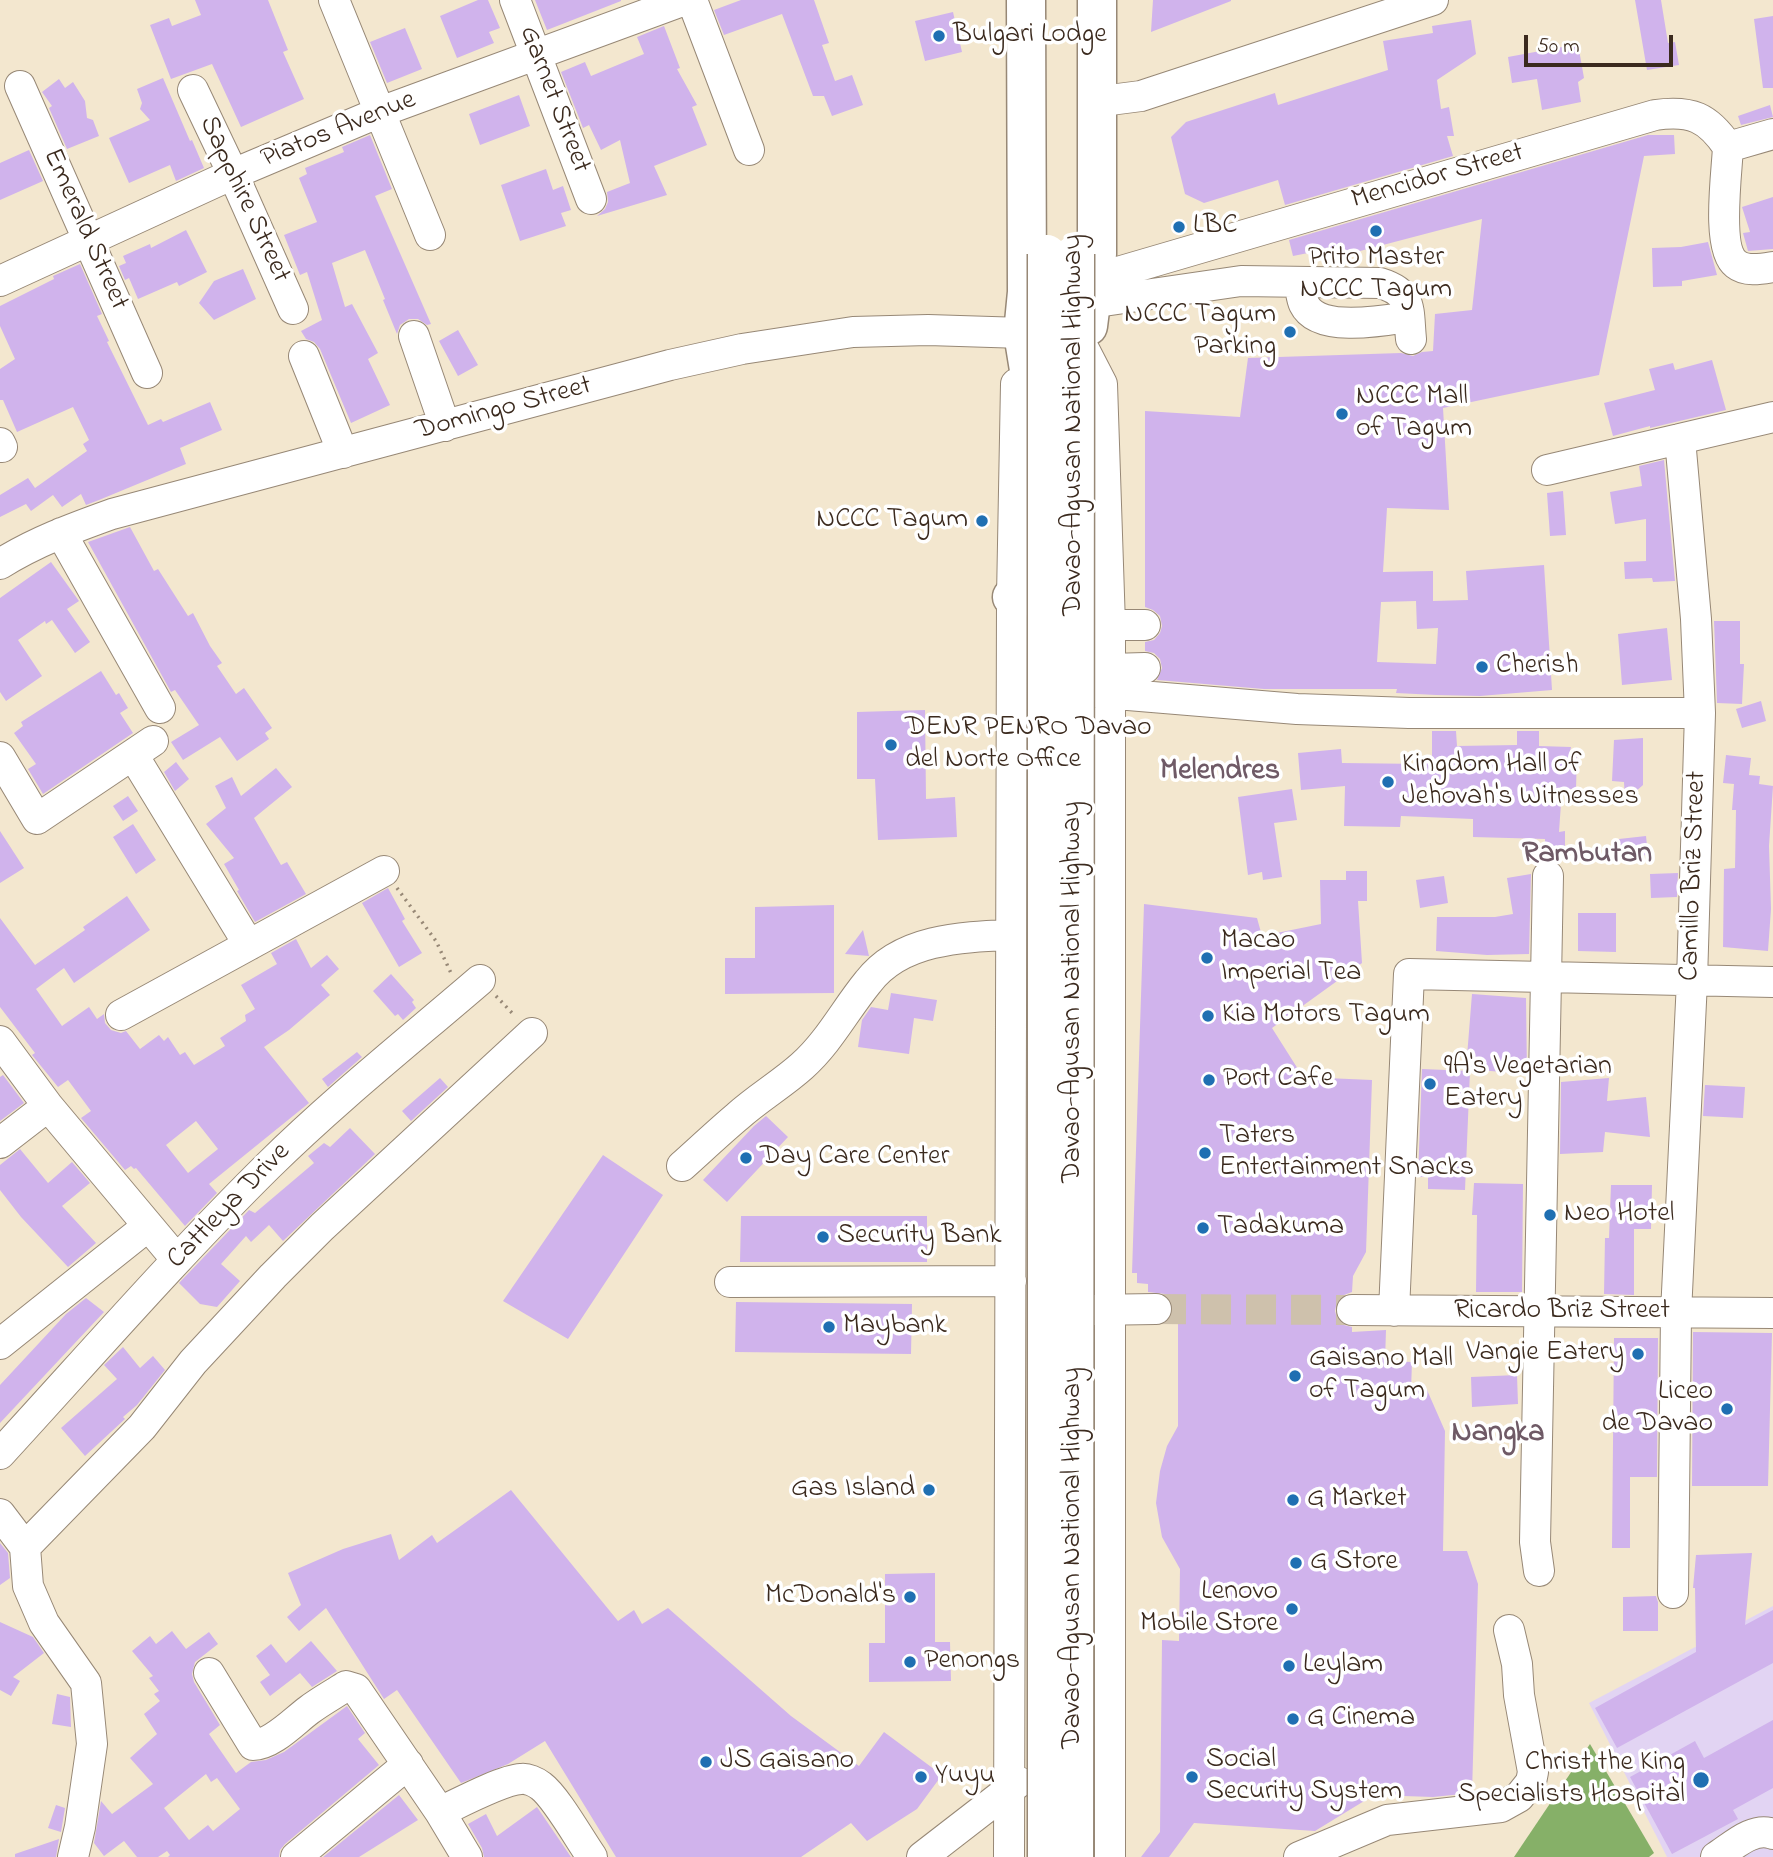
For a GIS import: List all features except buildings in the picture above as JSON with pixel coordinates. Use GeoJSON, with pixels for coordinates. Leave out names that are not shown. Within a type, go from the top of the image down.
{"type":"FeatureCollection","features":[{"type":"Feature","properties":{"kind":"highway","name":"Davao-Agusan National Highway"},"geometry":{"type":"LineString","coordinates":[[1026,0],[1027,292],[1023,333],[1030,376],[1022,596],[1036,1060],[1060,1053],[1085,1059]]}},
{"type":"Feature","properties":{"kind":"highway","name":"Davao-Agusan National Highway"},"geometry":{"type":"LineString","coordinates":[[1047,0],[1082,275],[1074,1857]]}},
{"type":"Feature","properties":{"kind":"highway","name":"Davao-Agusan National Highway"},"geometry":{"type":"LineString","coordinates":[[1075,0],[1082,275],[1102,685],[1085,999],[1085,1059],[1097,1310]]}},
{"type":"Feature","properties":{"kind":"highway","name":"Davao-Agusan National Highway"},"geometry":{"type":"LineString","coordinates":[[1047,1857],[1082,275],[1097,0]]}},
{"type":"Feature","properties":{"kind":"highway"},"geometry":{"type":"LineString","coordinates":[[1023,333],[1052,330],[1079,319],[1082,275]]}},
{"type":"Feature","properties":{"kind":"highway"},"geometry":{"type":"LineString","coordinates":[[1023,333],[1065,339],[1085,351]]}},
{"type":"Feature","properties":{"kind":"highway"},"geometry":{"type":"LineString","coordinates":[[1036,1000],[1060,1007],[1085,999]]}},
{"type":"Feature","properties":{"kind":"street"},"geometry":{"type":"LineString","coordinates":[[334,0],[430,235]]}},
{"type":"Feature","properties":{"kind":"street","name":"Garnet Street"},"geometry":{"type":"LineString","coordinates":[[515,0],[591,200]]}},
{"type":"Feature","properties":{"kind":"street","name":"Piatos Avenue"},"geometry":{"type":"LineString","coordinates":[[0,281],[233,174],[380,112],[685,0]]}},
{"type":"Feature","properties":{"kind":"street"},"geometry":{"type":"LineString","coordinates":[[692,0],[749,150]]}},
{"type":"Feature","properties":{"kind":"street"},"geometry":{"type":"LineString","coordinates":[[1013,0],[1016,292],[1023,333]]}},
{"type":"Feature","properties":{"kind":"street"},"geometry":{"type":"LineString","coordinates":[[1082,275],[1112,235],[1110,0]]}},
{"type":"Feature","properties":{"kind":"street"},"geometry":{"type":"LineString","coordinates":[[1110,100],[1141,96],[1433,0]]}},
{"type":"Feature","properties":{"kind":"street","name":"Emerald Street"},"geometry":{"type":"LineString","coordinates":[[20,86],[147,373]]}},
{"type":"Feature","properties":{"kind":"street","name":"Sapphire Street"},"geometry":{"type":"LineString","coordinates":[[193,90],[293,309]]}},
{"type":"Feature","properties":{"kind":"street","name":"Mencidor Street"},"geometry":{"type":"LineString","coordinates":[[1082,275],[1655,115],[1672,112],[1692,115],[1716,129],[1728,147]]}},
{"type":"Feature","properties":{"kind":"street"},"geometry":{"type":"LineString","coordinates":[[1773,134],[1728,147],[1724,238],[1728,255],[1737,265],[1748,269],[1773,267]]}},
{"type":"Feature","properties":{"kind":"street"},"geometry":{"type":"LineString","coordinates":[[1082,275],[1208,284],[1241,281],[1380,283],[1396,288],[1406,302],[1410,328],[1322,319],[1305,305],[1299,283]]}},
{"type":"Feature","properties":{"kind":"street","name":"Domingo Street"},"geometry":{"type":"LineString","coordinates":[[0,564],[17,553],[61,533],[112,514],[670,365],[795,339],[891,330],[1023,333]]}},
{"type":"Feature","properties":{"kind":"street"},"geometry":{"type":"LineString","coordinates":[[414,337],[444,426]]}},
{"type":"Feature","properties":{"kind":"street"},"geometry":{"type":"LineString","coordinates":[[1085,351],[1102,384],[1110,625],[1102,685],[1097,1310],[1110,1724],[1110,1857]]}},
{"type":"Feature","properties":{"kind":"street"},"geometry":{"type":"LineString","coordinates":[[304,356],[343,453]]}},
{"type":"Feature","properties":{"kind":"street"},"geometry":{"type":"LineString","coordinates":[[1547,470],[1773,416]]}},
{"type":"Feature","properties":{"kind":"street","name":"Camillo Briz Street"},"geometry":{"type":"LineString","coordinates":[[1673,1593],[1676,1313],[1692,981],[1700,713],[1696,619],[1680,439]]}},
{"type":"Feature","properties":{"kind":"street"},"geometry":{"type":"LineString","coordinates":[[61,533],[160,708]]}},
{"type":"Feature","properties":{"kind":"street"},"geometry":{"type":"LineString","coordinates":[[1009,1857],[1011,935],[1022,596]]}},
{"type":"Feature","properties":{"kind":"street"},"geometry":{"type":"LineString","coordinates":[[1110,625],[1145,625]]}},
{"type":"Feature","properties":{"kind":"street"},"geometry":{"type":"LineString","coordinates":[[1102,685],[1145,668]]}},
{"type":"Feature","properties":{"kind":"street"},"geometry":{"type":"LineString","coordinates":[[1102,685],[1297,709],[1409,713],[1700,713]]}},
{"type":"Feature","properties":{"kind":"street"},"geometry":{"type":"LineString","coordinates":[[0,757],[37,819],[143,748],[250,945]]}},
{"type":"Feature","properties":{"kind":"street"},"geometry":{"type":"LineString","coordinates":[[121,1015],[384,871]]}},
{"type":"Feature","properties":{"kind":"street"},"geometry":{"type":"LineString","coordinates":[[1539,1571],[1535,1542],[1548,876]]}},
{"type":"Feature","properties":{"kind":"street"},"geometry":{"type":"LineString","coordinates":[[682,1166],[738,1115],[801,1067],[821,1047],[869,980],[894,958],[913,949],[937,943],[1011,935]]}},
{"type":"Feature","properties":{"kind":"street"},"geometry":{"type":"LineString","coordinates":[[1395,1311],[1409,974],[1773,982]]}},
{"type":"Feature","properties":{"kind":"street","name":"Cattleya Drive"},"geometry":{"type":"LineString","coordinates":[[0,1454],[177,1260],[269,1165],[332,1106],[469,989]]}},
{"type":"Feature","properties":{"kind":"street"},"geometry":{"type":"LineString","coordinates":[[25,1547],[142,1427],[193,1362],[273,1276],[322,1227],[533,1033]]}},
{"type":"Feature","properties":{"kind":"street"},"geometry":{"type":"LineString","coordinates":[[0,1041],[48,1106],[177,1260]]}},
{"type":"Feature","properties":{"kind":"street"},"geometry":{"type":"LineString","coordinates":[[0,1143],[48,1106]]}},
{"type":"Feature","properties":{"kind":"street"},"geometry":{"type":"LineString","coordinates":[[0,1344],[148,1226]]}},
{"type":"Feature","properties":{"kind":"street"},"geometry":{"type":"LineString","coordinates":[[730,1282],[1011,1281]]}},
{"type":"Feature","properties":{"kind":"street"},"geometry":{"type":"LineString","coordinates":[[1097,1310],[1156,1309]]}},
{"type":"Feature","properties":{"kind":"street","name":"Ricardo Briz Street"},"geometry":{"type":"LineString","coordinates":[[1352,1310],[1773,1313]]}},
{"type":"Feature","properties":{"kind":"street"},"geometry":{"type":"LineString","coordinates":[[0,1514],[25,1547],[28,1586],[44,1623],[86,1683],[92,1744],[73,1857]]}},
{"type":"Feature","properties":{"kind":"street"},"geometry":{"type":"LineString","coordinates":[[1299,1857],[1387,1820],[1501,1807],[1518,1797],[1531,1782],[1533,1772],[1517,1664],[1509,1630]]}},
{"type":"Feature","properties":{"kind":"street"},"geometry":{"type":"LineString","coordinates":[[209,1673],[253,1745],[269,1740],[346,1686],[356,1689],[440,1812],[467,1857]]}},
{"type":"Feature","properties":{"kind":"street"},"geometry":{"type":"LineString","coordinates":[[922,1857],[1009,1789],[1110,1724]]}},
{"type":"Feature","properties":{"kind":"street"},"geometry":{"type":"LineString","coordinates":[[296,1857],[408,1764]]}},
{"type":"Feature","properties":{"kind":"street"},"geometry":{"type":"LineString","coordinates":[[440,1812],[507,1782],[529,1780],[541,1785],[592,1857]]}},
{"type":"Feature","properties":{"kind":"street"},"geometry":{"type":"LineString","coordinates":[[1716,1857],[1757,1832],[1766,1831],[1773,1834]]}},
{"type":"Feature","properties":{"kind":"path"},"geometry":{"type":"LineString","coordinates":[[384,871],[436,941],[448,964],[469,989],[533,1033]]}},
{"type":"Feature","properties":{"kind":"shaded area","name":"Christ the King Specialists Hospital"},"geometry":{"type":"Polygon","coordinates":[[[1773,1606],[1773,1857],[1667,1857],[1589,1703],[1773,1606]]]}},
{"type":"Feature","properties":{"kind":"green space"},"geometry":{"type":"Polygon","coordinates":[[[1590,1744],[1654,1853],[1649,1857],[1514,1857],[1590,1744]]]}},
{"type":"Feature","properties":{"kind":"tunnel"},"geometry":{"type":"LineString","coordinates":[[1156,1309],[1352,1310]]}},
{"type":"Feature","properties":{"kind":"place","name":"Bulgari Lodge"},"geometry":{"type":"Point","coordinates":[939,36]}},
{"type":"Feature","properties":{"kind":"place","name":"LBC"},"geometry":{"type":"Point","coordinates":[1179,227]}},
{"type":"Feature","properties":{"kind":"place","name":"Prito Master NCCC Tagum"},"geometry":{"type":"Point","coordinates":[1376,231]}},
{"type":"Feature","properties":{"kind":"place","name":"NCCC Tagum Parking"},"geometry":{"type":"Point","coordinates":[1290,332]}},
{"type":"Feature","properties":{"kind":"place","name":"NCCC Mall of Tagum"},"geometry":{"type":"Point","coordinates":[1342,414]}},
{"type":"Feature","properties":{"kind":"place","name":"NCCC Tagum"},"geometry":{"type":"Point","coordinates":[982,521]}},
{"type":"Feature","properties":{"kind":"place","name":"Cherish"},"geometry":{"type":"Point","coordinates":[1482,667]}},
{"type":"Feature","properties":{"kind":"place","name":"DENR PENRO Davao del Norte Office"},"geometry":{"type":"Point","coordinates":[891,745]}},
{"type":"Feature","properties":{"kind":"place","name":"Kingdom Hall of Jehovah's Witnesses"},"geometry":{"type":"Point","coordinates":[1388,782]}},
{"type":"Feature","properties":{"kind":"place","name":"Macao Imperial Tea"},"geometry":{"type":"Point","coordinates":[1207,958]}},
{"type":"Feature","properties":{"kind":"place","name":"Kia Motors Tagum"},"geometry":{"type":"Point","coordinates":[1208,1016]}},
{"type":"Feature","properties":{"kind":"place","name":"Port Cafe"},"geometry":{"type":"Point","coordinates":[1209,1080]}},
{"type":"Feature","properties":{"kind":"place","name":"9A's Vegetarian Eatery"},"geometry":{"type":"Point","coordinates":[1430,1084]}},
{"type":"Feature","properties":{"kind":"place","name":"Taters Entertainment Snacks"},"geometry":{"type":"Point","coordinates":[1205,1153]}},
{"type":"Feature","properties":{"kind":"place","name":"Day Care Center"},"geometry":{"type":"Point","coordinates":[746,1158]}},
{"type":"Feature","properties":{"kind":"place","name":"Neo Hotel"},"geometry":{"type":"Point","coordinates":[1550,1215]}},
{"type":"Feature","properties":{"kind":"place","name":"Tadakuma"},"geometry":{"type":"Point","coordinates":[1203,1228]}},
{"type":"Feature","properties":{"kind":"place","name":"Security Bank"},"geometry":{"type":"Point","coordinates":[823,1237]}},
{"type":"Feature","properties":{"kind":"place","name":"Maybank"},"geometry":{"type":"Point","coordinates":[829,1327]}},
{"type":"Feature","properties":{"kind":"place","name":"Vangie Eatery"},"geometry":{"type":"Point","coordinates":[1638,1354]}},
{"type":"Feature","properties":{"kind":"place","name":"Gaisano Mall of Tagum"},"geometry":{"type":"Point","coordinates":[1295,1376]}},
{"type":"Feature","properties":{"kind":"place","name":"Liceo de Davao"},"geometry":{"type":"Point","coordinates":[1727,1409]}},
{"type":"Feature","properties":{"kind":"place","name":"Gas Island"},"geometry":{"type":"Point","coordinates":[929,1490]}},
{"type":"Feature","properties":{"kind":"place","name":"G Market"},"geometry":{"type":"Point","coordinates":[1293,1500]}},
{"type":"Feature","properties":{"kind":"place","name":"G Store"},"geometry":{"type":"Point","coordinates":[1296,1563]}},
{"type":"Feature","properties":{"kind":"place","name":"McDonald's"},"geometry":{"type":"Point","coordinates":[910,1597]}},
{"type":"Feature","properties":{"kind":"place","name":"Lenovo Mobile Store"},"geometry":{"type":"Point","coordinates":[1292,1609]}},
{"type":"Feature","properties":{"kind":"place","name":"Penongs"},"geometry":{"type":"Point","coordinates":[910,1662]}},
{"type":"Feature","properties":{"kind":"place","name":"Leylam"},"geometry":{"type":"Point","coordinates":[1289,1666]}},
{"type":"Feature","properties":{"kind":"place","name":"G Cinema"},"geometry":{"type":"Point","coordinates":[1293,1719]}},
{"type":"Feature","properties":{"kind":"place","name":"JS Gaisano"},"geometry":{"type":"Point","coordinates":[706,1762]}},
{"type":"Feature","properties":{"kind":"place","name":"Yuyu"},"geometry":{"type":"Point","coordinates":[921,1777]}},
{"type":"Feature","properties":{"kind":"place","name":"Social Security System"},"geometry":{"type":"Point","coordinates":[1192,1777]}},
{"type":"Feature","properties":{"kind":"place","name":"Christ the King Specialists Hospital"},"geometry":{"type":"Point","coordinates":[1701,1780]}},
{"type":"Feature","properties":{"kind":"district","name":"Melendres"},"geometry":{"type":"Point","coordinates":[1220,773]}},
{"type":"Feature","properties":{"kind":"district","name":"Rambutan"},"geometry":{"type":"Point","coordinates":[1587,856]}},
{"type":"Feature","properties":{"kind":"district","name":"Nangka"},"geometry":{"type":"Point","coordinates":[1498,1435]}}]}
